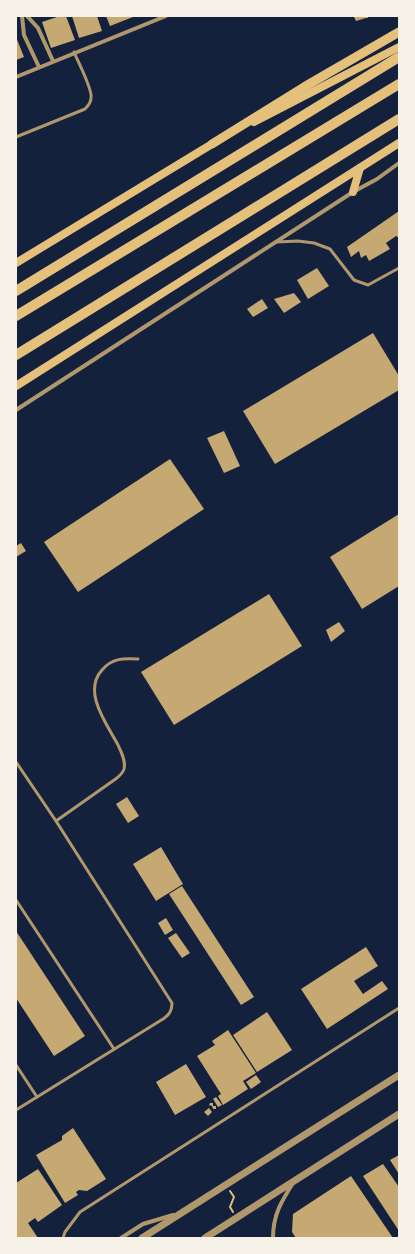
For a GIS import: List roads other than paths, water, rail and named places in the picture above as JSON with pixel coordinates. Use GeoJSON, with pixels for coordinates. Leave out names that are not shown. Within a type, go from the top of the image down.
{"type":"FeatureCollection","features":[{"type":"Feature","properties":{"kind":"highway"},"geometry":{"type":"LineString","coordinates":[[16,291],[399,57]]}},
{"type":"Feature","properties":{"kind":"highway"},"geometry":{"type":"LineString","coordinates":[[16,316],[399,84]]}},
{"type":"Feature","properties":{"kind":"highway"},"geometry":{"type":"LineString","coordinates":[[16,355],[399,119]]}},
{"type":"Feature","properties":{"kind":"main road"},"geometry":{"type":"LineString","coordinates":[[16,262],[304,87],[399,32]]}},
{"type":"Feature","properties":{"kind":"main road"},"geometry":{"type":"LineString","coordinates":[[212,144],[399,47]]}},
{"type":"Feature","properties":{"kind":"main road"},"geometry":{"type":"LineString","coordinates":[[16,386],[399,143]]}},
{"type":"Feature","properties":{"kind":"main road"},"geometry":{"type":"LineString","coordinates":[[353,192],[360,168]]}},
{"type":"Feature","properties":{"kind":"street"},"geometry":{"type":"LineString","coordinates":[[22,16],[24,35],[39,67]]}},
{"type":"Feature","properties":{"kind":"street"},"geometry":{"type":"LineString","coordinates":[[27,16],[38,28],[53,61]]}},
{"type":"Feature","properties":{"kind":"street"},"geometry":{"type":"LineString","coordinates":[[16,77],[74,52],[166,16]]}},
{"type":"Feature","properties":{"kind":"street"},"geometry":{"type":"LineString","coordinates":[[16,410],[353,192],[377,179],[399,163]]}},
{"type":"Feature","properties":{"kind":"street"},"geometry":{"type":"LineString","coordinates":[[142,1238],[399,1075]]}},
{"type":"Feature","properties":{"kind":"street"},"geometry":{"type":"LineString","coordinates":[[206,1238],[399,1114]]}},
{"type":"Feature","properties":{"kind":"street"},"geometry":{"type":"LineString","coordinates":[[273,1238],[273,1227],[280,1204],[295,1181]]}},
{"type":"Feature","properties":{"kind":"street"},"geometry":{"type":"LineString","coordinates":[[120,1238],[147,1223],[180,1214]]}},
{"type":"Feature","properties":{"kind":"lane"},"geometry":{"type":"LineString","coordinates":[[16,137],[85,109],[90,103],[91,92],[74,52]]}},
{"type":"Feature","properties":{"kind":"lane"},"geometry":{"type":"LineString","coordinates":[[276,242],[298,241],[314,243],[330,249],[354,280],[368,285],[399,268]]}},
{"type":"Feature","properties":{"kind":"lane"},"geometry":{"type":"LineString","coordinates":[[56,821],[117,778],[124,770],[123,755],[99,708],[95,699],[94,690],[98,676],[106,665],[114,660],[123,658],[138,658]]}},
{"type":"Feature","properties":{"kind":"lane"},"geometry":{"type":"LineString","coordinates":[[16,762],[56,821],[172,1003],[172,1009],[168,1016],[16,1110]]}},
{"type":"Feature","properties":{"kind":"lane"},"geometry":{"type":"LineString","coordinates":[[16,900],[114,1049]]}},
{"type":"Feature","properties":{"kind":"lane"},"geometry":{"type":"LineString","coordinates":[[63,1238],[65,1232],[80,1212],[399,1008]]}},
{"type":"Feature","properties":{"kind":"lane"},"geometry":{"type":"LineString","coordinates":[[16,1065],[37,1097]]}}]}
